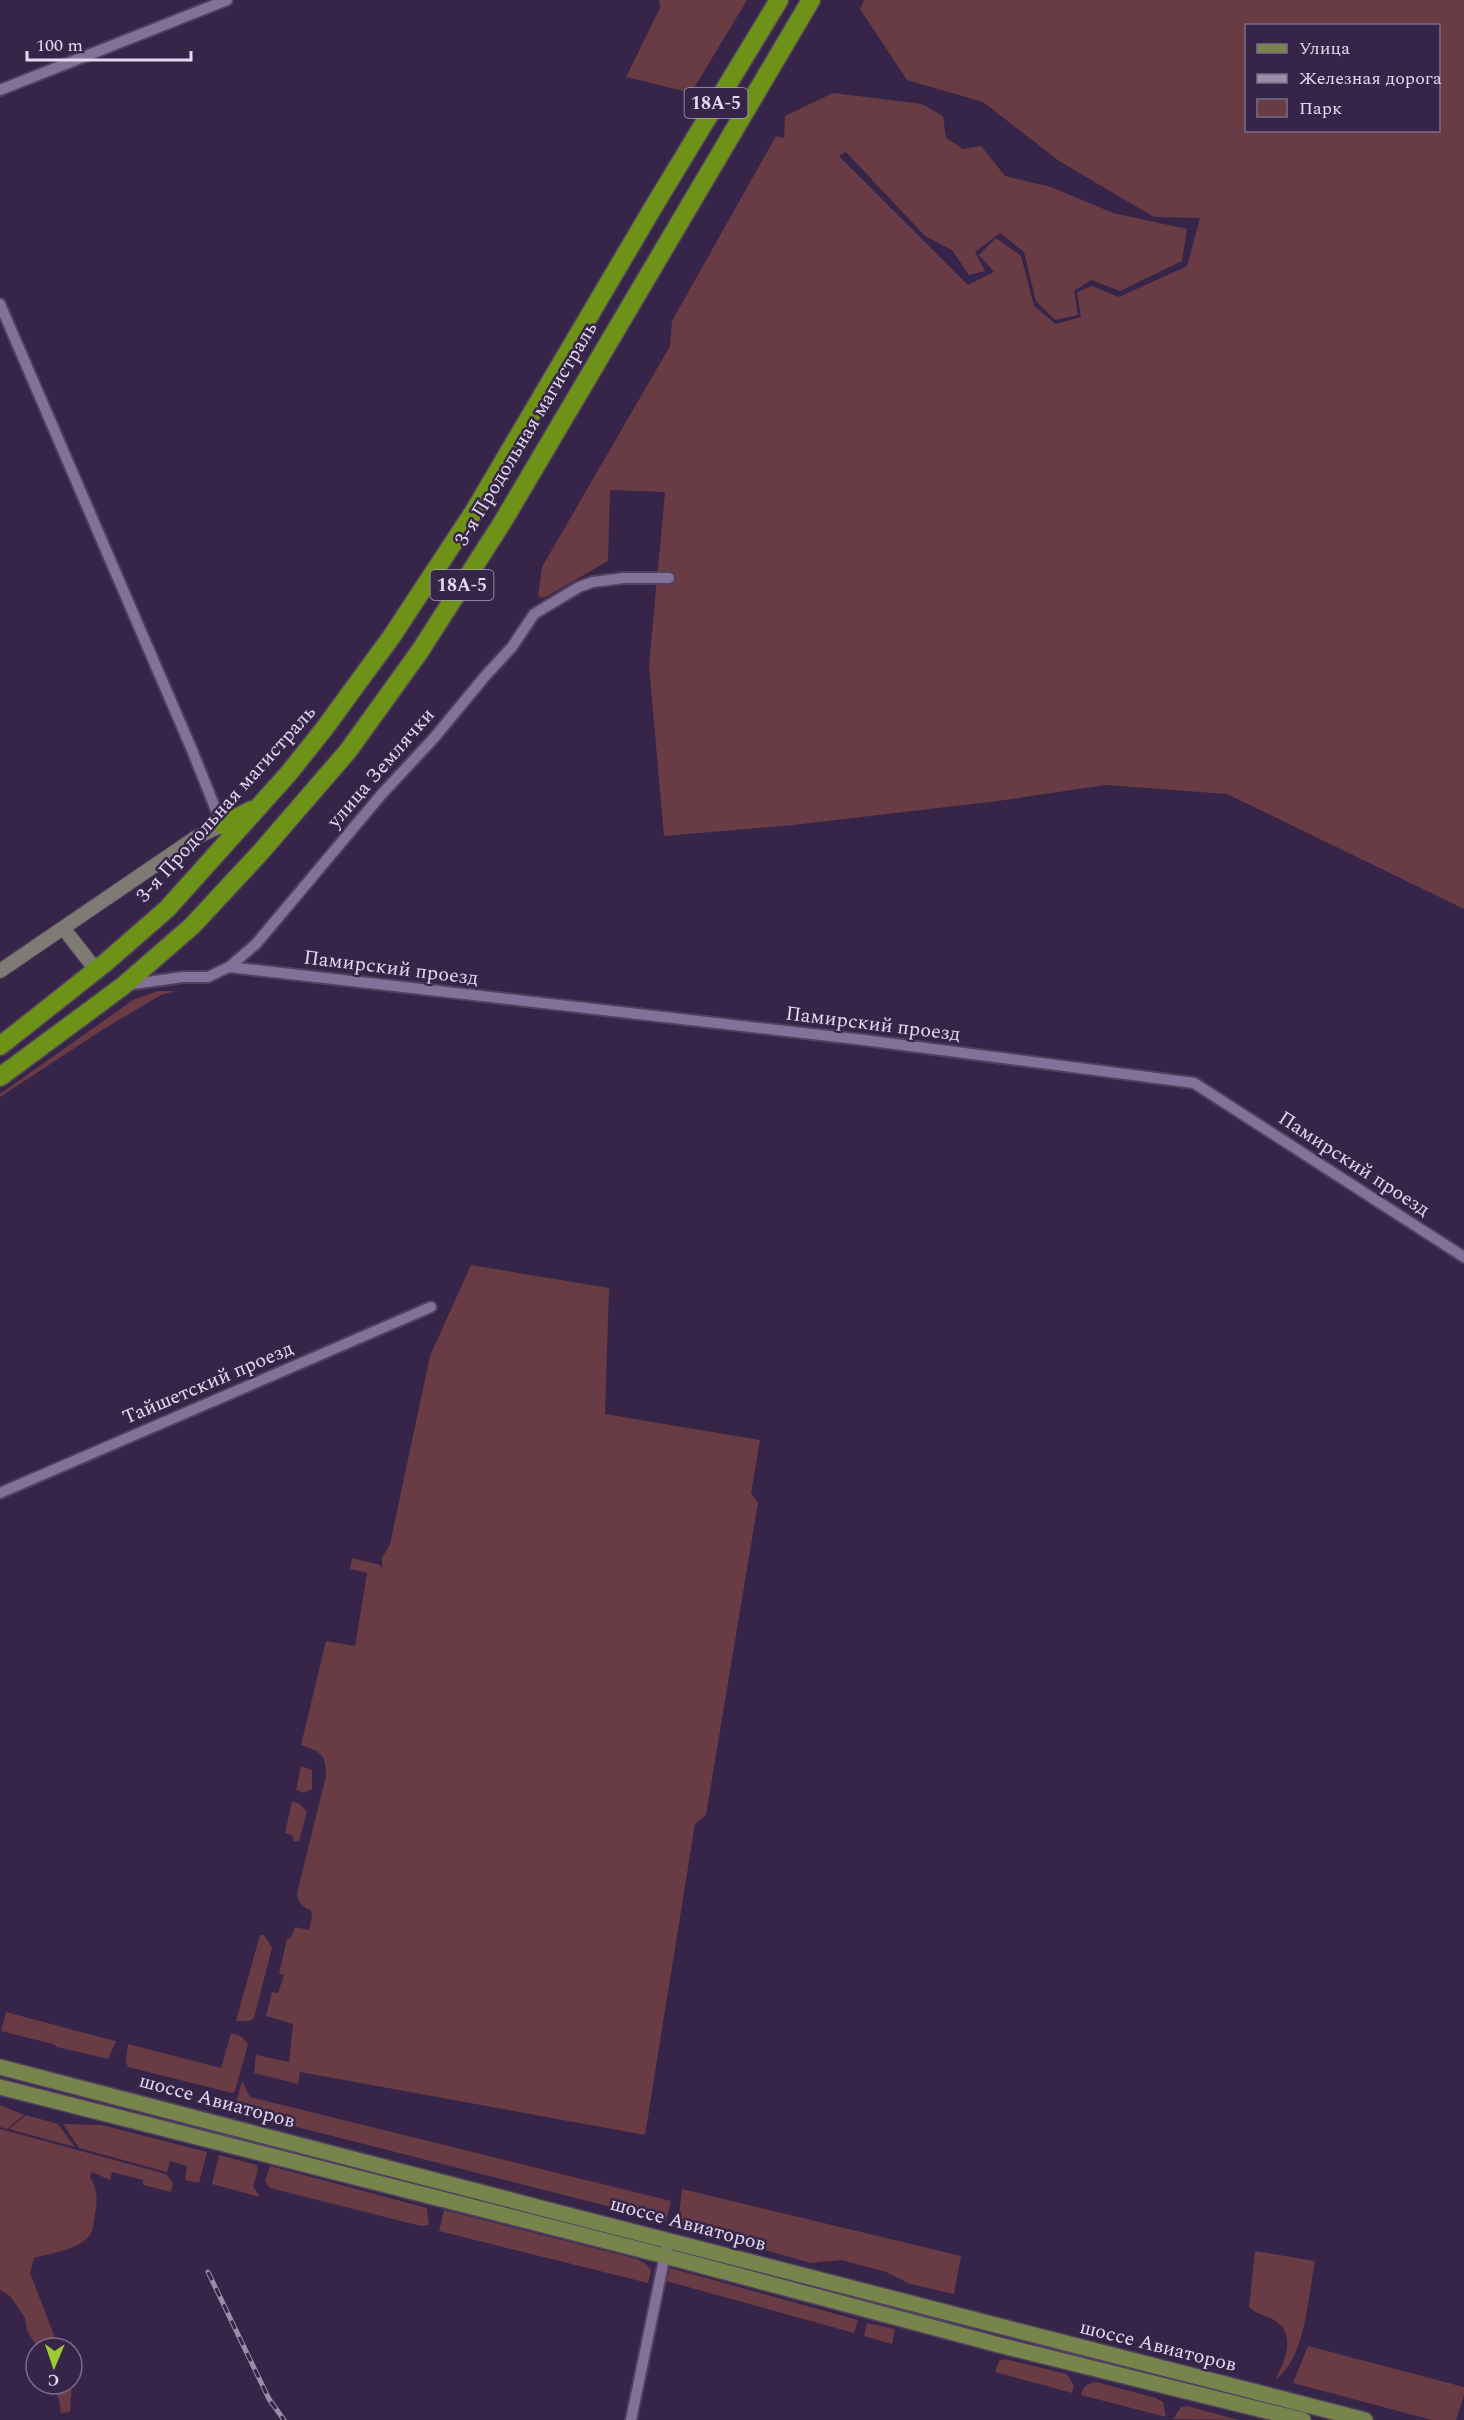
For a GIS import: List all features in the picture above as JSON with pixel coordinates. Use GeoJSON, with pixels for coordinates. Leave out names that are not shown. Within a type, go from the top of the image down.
{"type":"FeatureCollection","features":[{"type":"Feature","properties":{"kind":"highway","name":"3-я Продольная магистраль"},"geometry":{"type":"LineString","coordinates":[[0,1046],[96,970],[167,909],[259,807],[324,729],[392,636],[473,513],[654,206],[779,0]]}},
{"type":"Feature","properties":{"kind":"highway","name":"3-я Продольная магистраль"},"geometry":{"type":"LineString","coordinates":[[0,1077],[123,986],[192,926],[259,854],[348,751],[420,651],[502,523],[811,0]]}},
{"type":"Feature","properties":{"kind":"highway"},"geometry":{"type":"LineString","coordinates":[[222,825],[259,807]]}},
{"type":"Feature","properties":{"kind":"main road","name":"шоссе Авиаторов"},"geometry":{"type":"LineString","coordinates":[[0,2067],[921,2308],[1365,2420]]}},
{"type":"Feature","properties":{"kind":"main road","name":"шоссе Авиаторов"},"geometry":{"type":"LineString","coordinates":[[0,2087],[665,2256],[999,2345],[1303,2420]]}},
{"type":"Feature","properties":{"kind":"street"},"geometry":{"type":"LineString","coordinates":[[0,90],[227,0]]}},
{"type":"Feature","properties":{"kind":"street"},"geometry":{"type":"LineString","coordinates":[[0,304],[192,750],[222,825],[195,838],[0,971]]}},
{"type":"Feature","properties":{"kind":"street","name":"улица Землячки"},"geometry":{"type":"LineString","coordinates":[[123,986],[183,977],[208,978],[229,967],[256,944],[381,795],[434,738],[512,647],[534,614],[579,587],[593,582],[624,578],[669,578]]}},
{"type":"Feature","properties":{"kind":"street"},"geometry":{"type":"LineString","coordinates":[[64,929],[96,970]]}},
{"type":"Feature","properties":{"kind":"street","name":"Памирский проезд"},"geometry":{"type":"LineString","coordinates":[[229,967],[864,1040],[1194,1083],[1464,1257]]}},
{"type":"Feature","properties":{"kind":"street","name":"Тайшетский проезд"},"geometry":{"type":"LineString","coordinates":[[0,1493],[431,1307]]}},
{"type":"Feature","properties":{"kind":"street"},"geometry":{"type":"LineString","coordinates":[[631,2420],[668,2240]]}},
{"type":"Feature","properties":{"kind":"green space"},"geometry":{"type":"Polygon","coordinates":[[[659,0],[747,0],[691,93],[626,77],[660,8],[659,0]]]}},
{"type":"Feature","properties":{"kind":"green space"},"geometry":{"type":"Polygon","coordinates":[[[864,0],[1464,0],[1464,909],[1227,794],[1106,785],[998,801],[793,825],[664,836],[649,666],[665,492],[610,490],[608,561],[544,598],[538,596],[542,567],[670,346],[672,321],[776,136],[784,138],[785,116],[833,93],[922,104],[943,116],[946,138],[963,149],[981,146],[1005,176],[1051,187],[1113,213],[1187,229],[1182,261],[1120,291],[1091,280],[1074,291],[1078,315],[1055,320],[1036,301],[1024,252],[1000,233],[975,252],[985,271],[969,275],[952,250],[925,236],[846,152],[839,156],[968,285],[994,272],[979,255],[996,238],[1021,256],[1034,306],[1056,324],[1081,317],[1077,292],[1092,286],[1119,297],[1187,266],[1200,218],[1154,217],[1059,161],[983,102],[907,80],[860,9],[864,0]]]}},
{"type":"Feature","properties":{"kind":"green space"},"geometry":{"type":"Polygon","coordinates":[[[158,991],[176,991],[161,995],[102,1030],[0,1097],[0,1094],[133,1000],[158,991]]]}},
{"type":"Feature","properties":{"kind":"green space"},"geometry":{"type":"Polygon","coordinates":[[[471,1265],[609,1288],[605,1414],[760,1440],[751,1493],[758,1503],[706,1815],[695,1824],[645,2135],[300,2072],[298,2084],[254,2073],[256,2055],[289,2062],[293,2024],[266,2016],[272,1992],[278,1993],[284,1975],[279,1974],[287,1939],[291,1938],[295,1927],[309,1930],[312,1917],[311,1910],[301,1904],[297,1893],[326,1769],[323,1758],[318,1752],[301,1745],[326,1641],[355,1646],[367,1573],[350,1569],[352,1558],[380,1565],[382,1569],[382,1558],[390,1544],[430,1356],[471,1265]]]}},
{"type":"Feature","properties":{"kind":"green space"},"geometry":{"type":"Polygon","coordinates":[[[301,1766],[312,1770],[312,1789],[304,1793],[296,1790],[301,1766]]]}},
{"type":"Feature","properties":{"kind":"green space"},"geometry":{"type":"Polygon","coordinates":[[[292,1801],[300,1804],[307,1812],[299,1841],[294,1841],[293,1836],[285,1833],[292,1801]]]}},
{"type":"Feature","properties":{"kind":"green space"},"geometry":{"type":"Polygon","coordinates":[[[260,1935],[264,1935],[272,1948],[254,2018],[249,2021],[236,2021],[260,1935]]]}},
{"type":"Feature","properties":{"kind":"green space"},"geometry":{"type":"Polygon","coordinates":[[[6,2012],[116,2041],[108,2059],[57,2047],[1,2031],[6,2012]]]}},
{"type":"Feature","properties":{"kind":"green space"},"geometry":{"type":"Polygon","coordinates":[[[231,2033],[241,2036],[248,2044],[235,2091],[232,2093],[128,2067],[126,2062],[128,2044],[221,2068],[231,2033]]]}},
{"type":"Feature","properties":{"kind":"green space"},"geometry":{"type":"Polygon","coordinates":[[[242,2081],[250,2097],[671,2201],[666,2221],[234,2111],[242,2081]]]}},
{"type":"Feature","properties":{"kind":"green space"},"geometry":{"type":"Polygon","coordinates":[[[0,2105],[24,2115],[7,2129],[0,2127],[0,2105]]]}},
{"type":"Feature","properties":{"kind":"green space"},"geometry":{"type":"Polygon","coordinates":[[[26,2115],[58,2124],[75,2147],[9,2129],[26,2115]]]}},
{"type":"Feature","properties":{"kind":"green space"},"geometry":{"type":"Polygon","coordinates":[[[63,2124],[102,2125],[207,2152],[199,2183],[185,2180],[187,2166],[170,2161],[167,2172],[79,2148],[63,2124]]]}},
{"type":"Feature","properties":{"kind":"green space"},"geometry":{"type":"Polygon","coordinates":[[[0,2129],[166,2174],[173,2183],[171,2192],[143,2185],[143,2180],[112,2172],[110,2180],[92,2172],[90,2177],[97,2199],[92,2231],[88,2237],[75,2246],[34,2258],[30,2273],[54,2336],[30,2336],[25,2318],[10,2296],[0,2290],[0,2129]]]}},
{"type":"Feature","properties":{"kind":"green space"},"geometry":{"type":"Polygon","coordinates":[[[219,2155],[257,2165],[258,2170],[253,2186],[260,2197],[212,2184],[219,2155]]]}},
{"type":"Feature","properties":{"kind":"green space"},"geometry":{"type":"Polygon","coordinates":[[[270,2166],[427,2208],[429,2225],[421,2226],[270,2188],[265,2181],[270,2166]]]}},
{"type":"Feature","properties":{"kind":"green space"},"geometry":{"type":"Polygon","coordinates":[[[682,2189],[961,2256],[954,2294],[910,2284],[886,2272],[841,2260],[811,2263],[678,2226],[682,2189]]]}},
{"type":"Feature","properties":{"kind":"green space"},"geometry":{"type":"Polygon","coordinates":[[[444,2210],[637,2259],[651,2270],[648,2283],[439,2231],[444,2210]]]}},
{"type":"Feature","properties":{"kind":"green space"},"geometry":{"type":"Polygon","coordinates":[[[1255,2251],[1315,2261],[1299,2342],[1285,2370],[1275,2380],[1285,2357],[1287,2340],[1281,2326],[1249,2307],[1255,2251]]]}},
{"type":"Feature","properties":{"kind":"green space"},"geometry":{"type":"Polygon","coordinates":[[[670,2268],[858,2320],[854,2333],[666,2281],[670,2268]]]}},
{"type":"Feature","properties":{"kind":"green space"},"geometry":{"type":"Polygon","coordinates":[[[867,2323],[895,2329],[892,2344],[864,2336],[867,2323]]]}},
{"type":"Feature","properties":{"kind":"green space"},"geometry":{"type":"Polygon","coordinates":[[[1308,2346],[1464,2387],[1464,2395],[1456,2420],[1432,2420],[1293,2383],[1308,2346]]]}},
{"type":"Feature","properties":{"kind":"green space"},"geometry":{"type":"Polygon","coordinates":[[[1005,2359],[1067,2374],[1074,2386],[1072,2393],[995,2372],[999,2361],[1005,2359]]]}},
{"type":"Feature","properties":{"kind":"green space"},"geometry":{"type":"Polygon","coordinates":[[[1096,2382],[1156,2398],[1163,2402],[1166,2417],[1081,2395],[1086,2386],[1096,2382]]]}},
{"type":"Feature","properties":{"kind":"green space"},"geometry":{"type":"Polygon","coordinates":[[[57,2396],[71,2396],[70,2412],[61,2413],[57,2396]]]}},
{"type":"Feature","properties":{"kind":"green space"},"geometry":{"type":"Polygon","coordinates":[[[1187,2406],[1239,2420],[1173,2419],[1181,2407],[1187,2406]]]}},
{"type":"Feature","properties":{"kind":"railway"},"geometry":{"type":"LineString","coordinates":[[208,2272],[269,2399],[284,2420]]}}]}
